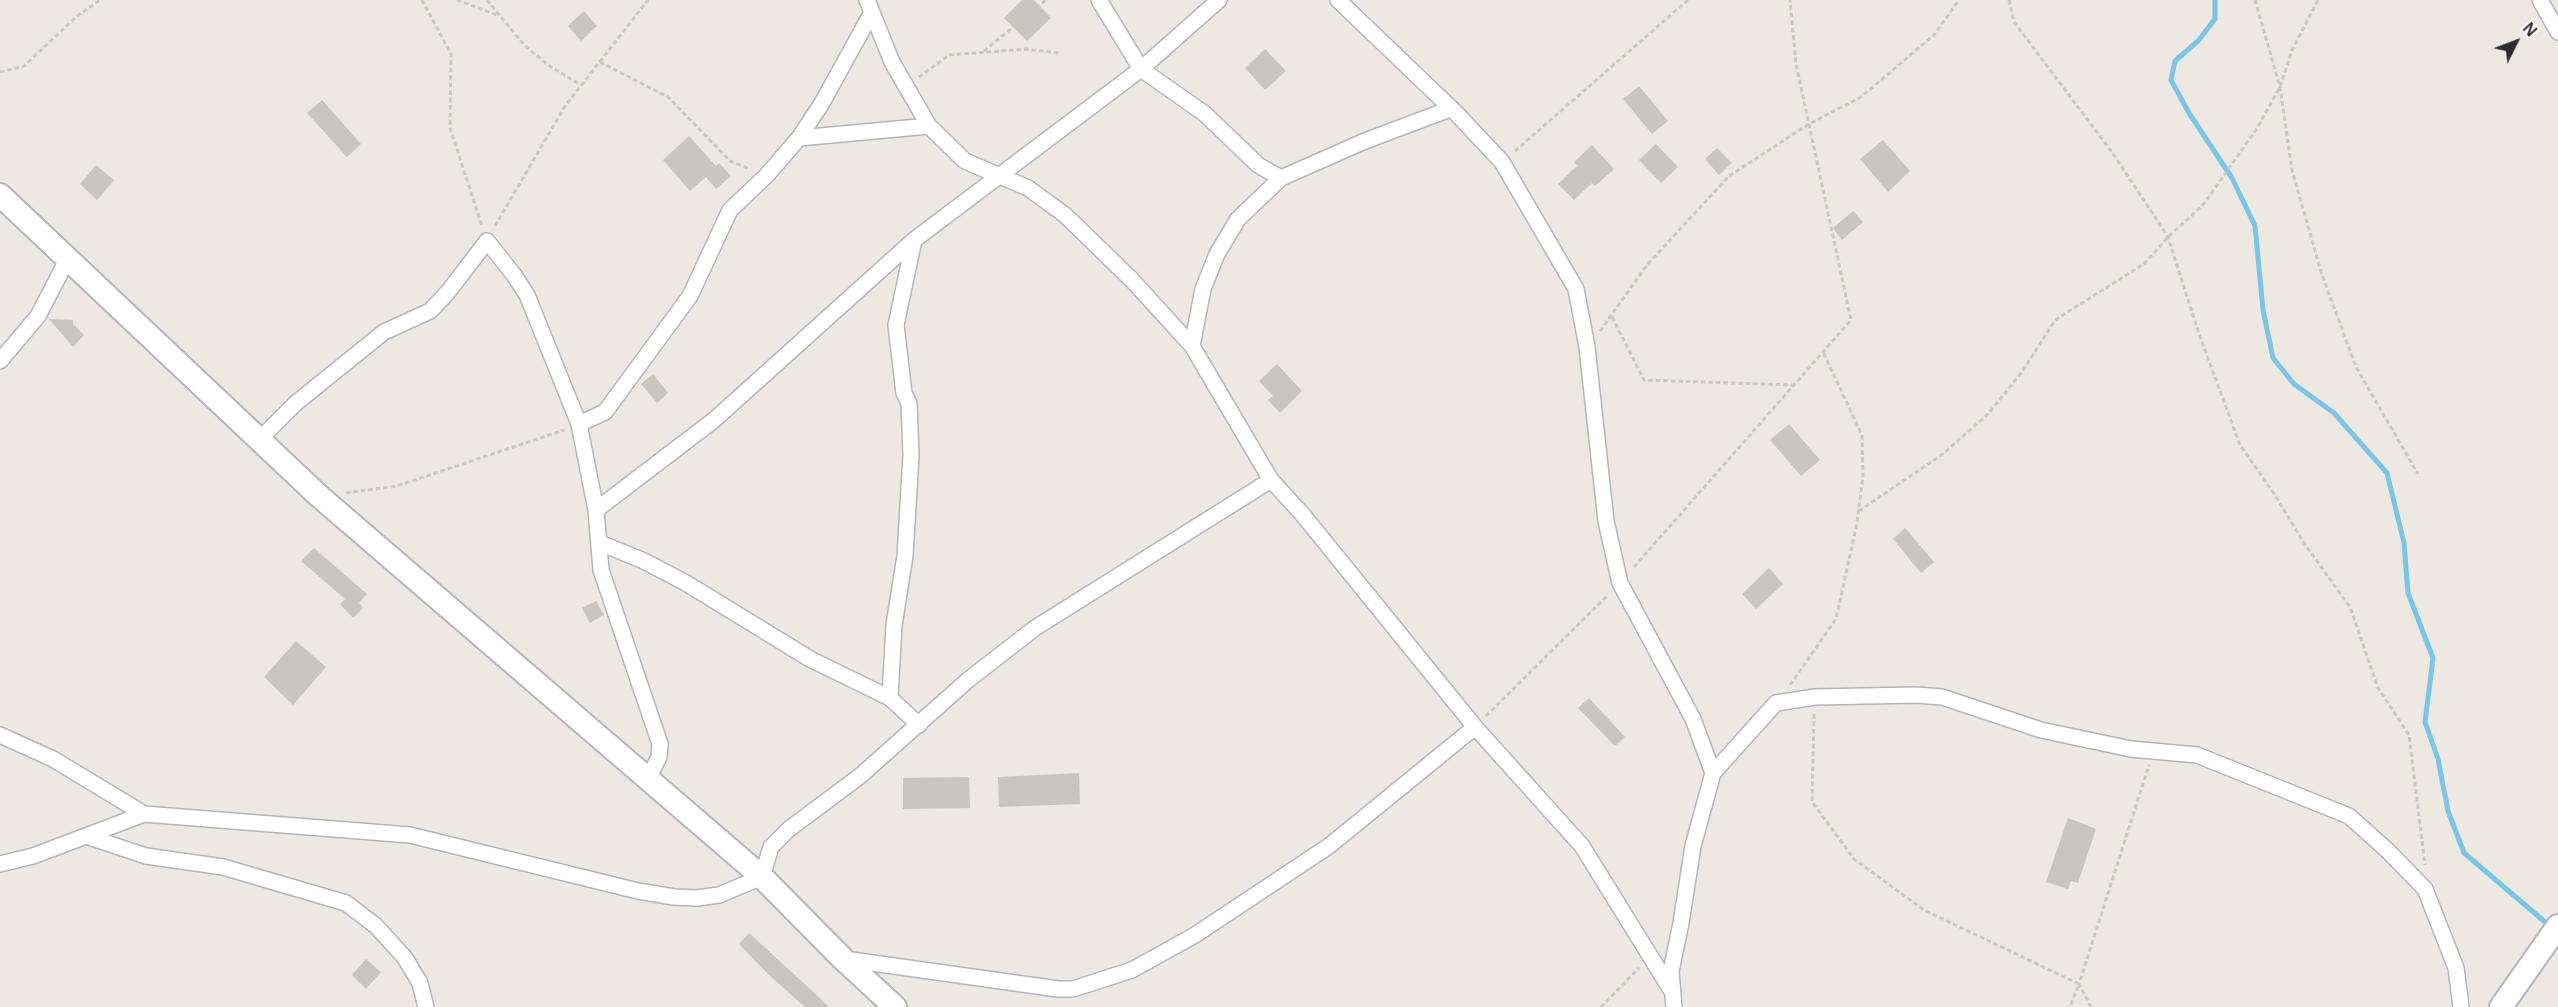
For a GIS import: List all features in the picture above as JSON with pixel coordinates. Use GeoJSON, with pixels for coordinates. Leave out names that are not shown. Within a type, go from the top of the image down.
{"type":"FeatureCollection","features":[{"type":"Feature","properties":{"kind":"street"},"geometry":{"type":"LineString","coordinates":[[1099,0],[1141,69],[1205,114],[1258,165],[1281,178]]}},
{"type":"Feature","properties":{"kind":"street"},"geometry":{"type":"LineString","coordinates":[[596,510],[714,420],[914,240],[1141,69],[1219,0]]}},
{"type":"Feature","properties":{"kind":"street"},"geometry":{"type":"LineString","coordinates":[[1338,0],[1502,162],[1576,289],[1587,347],[1606,520],[1620,583],[1694,719],[1713,773]]}},
{"type":"Feature","properties":{"kind":"street"},"geometry":{"type":"LineString","coordinates":[[2540,0],[2558,32]]}},
{"type":"Feature","properties":{"kind":"street"},"geometry":{"type":"LineString","coordinates":[[579,424],[605,412],[615,401],[690,296],[730,210],[766,176],[799,138],[822,103],[869,7]]}},
{"type":"Feature","properties":{"kind":"street"},"geometry":{"type":"LineString","coordinates":[[869,7],[892,62],[929,126],[965,161],[1045,198],[1132,280],[1192,346],[1271,480],[1303,515],[1475,727],[1582,846],[1674,1000]]}},
{"type":"Feature","properties":{"kind":"street"},"geometry":{"type":"LineString","coordinates":[[1192,346],[1203,289],[1217,254],[1238,219],[1281,178],[1344,150],[1450,109]]}},
{"type":"Feature","properties":{"kind":"street"},"geometry":{"type":"LineString","coordinates":[[799,138],[929,126]]}},
{"type":"Feature","properties":{"kind":"street"},"geometry":{"type":"LineString","coordinates":[[0,195],[319,496],[762,877],[843,959],[896,1007]]}},
{"type":"Feature","properties":{"kind":"street"},"geometry":{"type":"LineString","coordinates":[[890,698],[894,625],[905,556],[911,455],[909,403],[904,393],[896,326],[914,240]]}},
{"type":"Feature","properties":{"kind":"street"},"geometry":{"type":"LineString","coordinates":[[258,440],[296,403],[384,332],[430,311],[448,292],[487,241],[514,275],[526,295],[579,424],[596,510],[601,570],[660,744],[659,757],[648,779]]}},
{"type":"Feature","properties":{"kind":"street"},"geometry":{"type":"LineString","coordinates":[[0,361],[38,316],[67,260]]}},
{"type":"Feature","properties":{"kind":"street"},"geometry":{"type":"LineString","coordinates":[[762,877],[771,847],[789,829],[860,776],[968,680],[1035,628],[1271,480]]}},
{"type":"Feature","properties":{"kind":"street"},"geometry":{"type":"LineString","coordinates":[[600,543],[644,561],[810,659],[890,698],[919,725]]}},
{"type":"Feature","properties":{"kind":"street"},"geometry":{"type":"LineString","coordinates":[[1674,1000],[1671,971],[1682,923],[1693,846],[1713,773],[1776,703],[1815,697],[1916,694],[1942,698],[2041,730],[2154,752],[2197,755],[2349,816],[2425,889],[2456,968],[2461,1007]]}},
{"type":"Feature","properties":{"kind":"street"},"geometry":{"type":"LineString","coordinates":[[843,959],[1058,990],[1073,989],[1132,970],[1195,935],[1329,846],[1475,727]]}},
{"type":"Feature","properties":{"kind":"street"},"geometry":{"type":"LineString","coordinates":[[0,735],[53,759],[144,814]]}},
{"type":"Feature","properties":{"kind":"street"},"geometry":{"type":"LineString","coordinates":[[0,864],[33,856],[144,814],[410,835],[638,891],[674,897],[697,898],[719,895],[762,877]]}},
{"type":"Feature","properties":{"kind":"street"},"geometry":{"type":"LineString","coordinates":[[86,836],[146,856],[223,867],[346,903],[376,926],[405,958],[420,983],[426,1007]]}},
{"type":"Feature","properties":{"kind":"street"},"geometry":{"type":"LineString","coordinates":[[2500,1007],[2558,926]]}},
{"type":"Feature","properties":{"kind":"path"},"geometry":{"type":"LineString","coordinates":[[0,72],[24,66],[76,17],[100,0]]}},
{"type":"Feature","properties":{"kind":"path"},"geometry":{"type":"LineString","coordinates":[[422,0],[451,54],[450,128],[487,241]]}},
{"type":"Feature","properties":{"kind":"path"},"geometry":{"type":"LineString","coordinates":[[457,0],[500,16]]}},
{"type":"Feature","properties":{"kind":"path"},"geometry":{"type":"LineString","coordinates":[[487,0],[525,46],[581,85]]}},
{"type":"Feature","properties":{"kind":"path"},"geometry":{"type":"LineString","coordinates":[[487,241],[565,106],[648,0]]}},
{"type":"Feature","properties":{"kind":"path"},"geometry":{"type":"LineString","coordinates":[[982,52],[1046,0]]}},
{"type":"Feature","properties":{"kind":"path"},"geometry":{"type":"LineString","coordinates":[[1502,162],[1688,0]]}},
{"type":"Feature","properties":{"kind":"path"},"geometry":{"type":"LineString","coordinates":[[1475,727],[1620,583],[1851,321],[1796,64],[1790,0]]}},
{"type":"Feature","properties":{"kind":"path"},"geometry":{"type":"LineString","coordinates":[[1587,347],[1612,317],[1647,265],[1729,176],[1809,124],[1861,97],[1934,35],[1959,0]]}},
{"type":"Feature","properties":{"kind":"path"},"geometry":{"type":"LineString","coordinates":[[2009,0],[2014,22],[2114,155],[2168,237],[2199,334],[2240,445],[2273,492],[2304,543],[2350,607],[2378,688],[2409,735],[2425,868],[2425,889]]}},
{"type":"Feature","properties":{"kind":"path"},"geometry":{"type":"LineString","coordinates":[[2255,0],[2280,87],[2292,170],[2322,275],[2356,367],[2418,474]]}},
{"type":"Feature","properties":{"kind":"path"},"geometry":{"type":"LineString","coordinates":[[1858,511],[1943,454],[1988,414],[2022,372],[2055,321],[2144,264],[2168,237],[2203,205],[2256,130],[2280,87],[2292,50],[2318,0]]}},
{"type":"Feature","properties":{"kind":"path"},"geometry":{"type":"LineString","coordinates":[[907,85],[948,55],[1026,49],[1060,53]]}},
{"type":"Feature","properties":{"kind":"path"},"geometry":{"type":"LineString","coordinates":[[600,62],[668,97],[730,161],[766,176]]}},
{"type":"Feature","properties":{"kind":"path"},"geometry":{"type":"LineString","coordinates":[[1612,317],[1644,380],[1795,385]]}},
{"type":"Feature","properties":{"kind":"path"},"geometry":{"type":"LineString","coordinates":[[1776,703],[1836,619],[1863,476],[1862,435],[1823,352]]}},
{"type":"Feature","properties":{"kind":"path"},"geometry":{"type":"LineString","coordinates":[[319,496],[397,486],[579,424]]}},
{"type":"Feature","properties":{"kind":"path"},"geometry":{"type":"LineString","coordinates":[[1815,697],[1812,802],[1854,859],[1924,910],[2079,984],[2091,1007]]}},
{"type":"Feature","properties":{"kind":"path"},"geometry":{"type":"LineString","coordinates":[[2070,1007],[2154,752]]}},
{"type":"Feature","properties":{"kind":"building"},"geometry":{"type":"Polygon","coordinates":[[[1022,0],[1034,0],[1051,18],[1027,41],[1004,18],[1022,0]]]}},
{"type":"Feature","properties":{"kind":"building"},"geometry":{"type":"Polygon","coordinates":[[[584,11],[597,26],[581,41],[568,26],[584,11]]]}},
{"type":"Feature","properties":{"kind":"building"},"geometry":{"type":"Polygon","coordinates":[[[1265,49],[1286,71],[1265,90],[1245,68],[1265,49]]]}},
{"type":"Feature","properties":{"kind":"building"},"geometry":{"type":"Polygon","coordinates":[[[1639,86],[1668,121],[1652,134],[1623,99],[1639,86]]]}},
{"type":"Feature","properties":{"kind":"building"},"geometry":{"type":"Polygon","coordinates":[[[322,100],[361,144],[347,157],[307,113],[322,100]]]}},
{"type":"Feature","properties":{"kind":"building"},"geometry":{"type":"Polygon","coordinates":[[[689,136],[716,166],[719,163],[731,176],[716,189],[706,177],[690,191],[663,160],[689,136]]]}},
{"type":"Feature","properties":{"kind":"building"},"geometry":{"type":"Polygon","coordinates":[[[1883,140],[1910,171],[1888,192],[1860,159],[1883,140]]]}},
{"type":"Feature","properties":{"kind":"building"},"geometry":{"type":"Polygon","coordinates":[[[1656,144],[1678,167],[1661,183],[1639,160],[1656,144]]]}},
{"type":"Feature","properties":{"kind":"building"},"geometry":{"type":"Polygon","coordinates":[[[1592,145],[1614,169],[1595,186],[1592,183],[1574,200],[1558,184],[1577,166],[1574,162],[1592,145]]]}},
{"type":"Feature","properties":{"kind":"building"},"geometry":{"type":"Polygon","coordinates":[[[1717,148],[1732,163],[1719,175],[1705,159],[1717,148]]]}},
{"type":"Feature","properties":{"kind":"building"},"geometry":{"type":"Polygon","coordinates":[[[96,165],[114,180],[97,200],[80,184],[96,165]]]}},
{"type":"Feature","properties":{"kind":"building"},"geometry":{"type":"Polygon","coordinates":[[[1853,211],[1863,222],[1842,240],[1833,228],[1853,211]]]}},
{"type":"Feature","properties":{"kind":"building"},"geometry":{"type":"Polygon","coordinates":[[[49,319],[73,320],[73,324],[84,335],[73,347],[49,319]]]}},
{"type":"Feature","properties":{"kind":"building"},"geometry":{"type":"Polygon","coordinates":[[[1277,364],[1302,391],[1280,413],[1268,400],[1273,396],[1259,381],[1277,364]]]}},
{"type":"Feature","properties":{"kind":"building"},"geometry":{"type":"Polygon","coordinates":[[[653,374],[668,393],[657,403],[641,384],[653,374]]]}},
{"type":"Feature","properties":{"kind":"building"},"geometry":{"type":"Polygon","coordinates":[[[1789,424],[1820,460],[1801,476],[1770,440],[1789,424]]]}},
{"type":"Feature","properties":{"kind":"building"},"geometry":{"type":"Polygon","coordinates":[[[1905,528],[1934,562],[1921,573],[1893,539],[1905,528]]]}},
{"type":"Feature","properties":{"kind":"building"},"geometry":{"type":"Polygon","coordinates":[[[314,548],[367,594],[359,603],[363,608],[353,618],[340,604],[345,599],[301,561],[314,548]]]}},
{"type":"Feature","properties":{"kind":"building"},"geometry":{"type":"Polygon","coordinates":[[[1769,568],[1783,584],[1756,609],[1742,594],[1769,568]]]}},
{"type":"Feature","properties":{"kind":"building"},"geometry":{"type":"Polygon","coordinates":[[[596,601],[604,615],[590,623],[582,608],[596,601]]]}},
{"type":"Feature","properties":{"kind":"building"},"geometry":{"type":"Polygon","coordinates":[[[296,641],[326,667],[293,705],[264,677],[296,641]]]}},
{"type":"Feature","properties":{"kind":"building"},"geometry":{"type":"Polygon","coordinates":[[[1589,698],[1625,737],[1615,746],[1578,708],[1589,698]]]}},
{"type":"Feature","properties":{"kind":"building"},"geometry":{"type":"Polygon","coordinates":[[[1079,773],[1080,804],[999,807],[998,777],[1079,773]]]}},
{"type":"Feature","properties":{"kind":"building"},"geometry":{"type":"Polygon","coordinates":[[[969,777],[970,808],[903,809],[903,778],[969,777]]]}},
{"type":"Feature","properties":{"kind":"building"},"geometry":{"type":"Polygon","coordinates":[[[2068,818],[2096,829],[2078,883],[2071,881],[2068,889],[2046,882],[2068,818]]]}},
{"type":"Feature","properties":{"kind":"building"},"geometry":{"type":"Polygon","coordinates":[[[749,933],[829,1007],[805,1007],[769,975],[739,944],[749,933]]]}},
{"type":"Feature","properties":{"kind":"building"},"geometry":{"type":"Polygon","coordinates":[[[366,959],[381,972],[366,989],[352,975],[366,959]]]}},
{"type":"Feature","properties":{"kind":"waterway"},"geometry":{"type":"LineString","coordinates":[[2215,0],[2215,19],[2198,41],[2175,61],[2171,80],[2189,113],[2232,178],[2255,226],[2263,310],[2273,358],[2294,384],[2334,413],[2387,473],[2404,543],[2408,593],[2433,658],[2425,722],[2438,759],[2448,811],[2464,853],[2551,927]]}}]}
